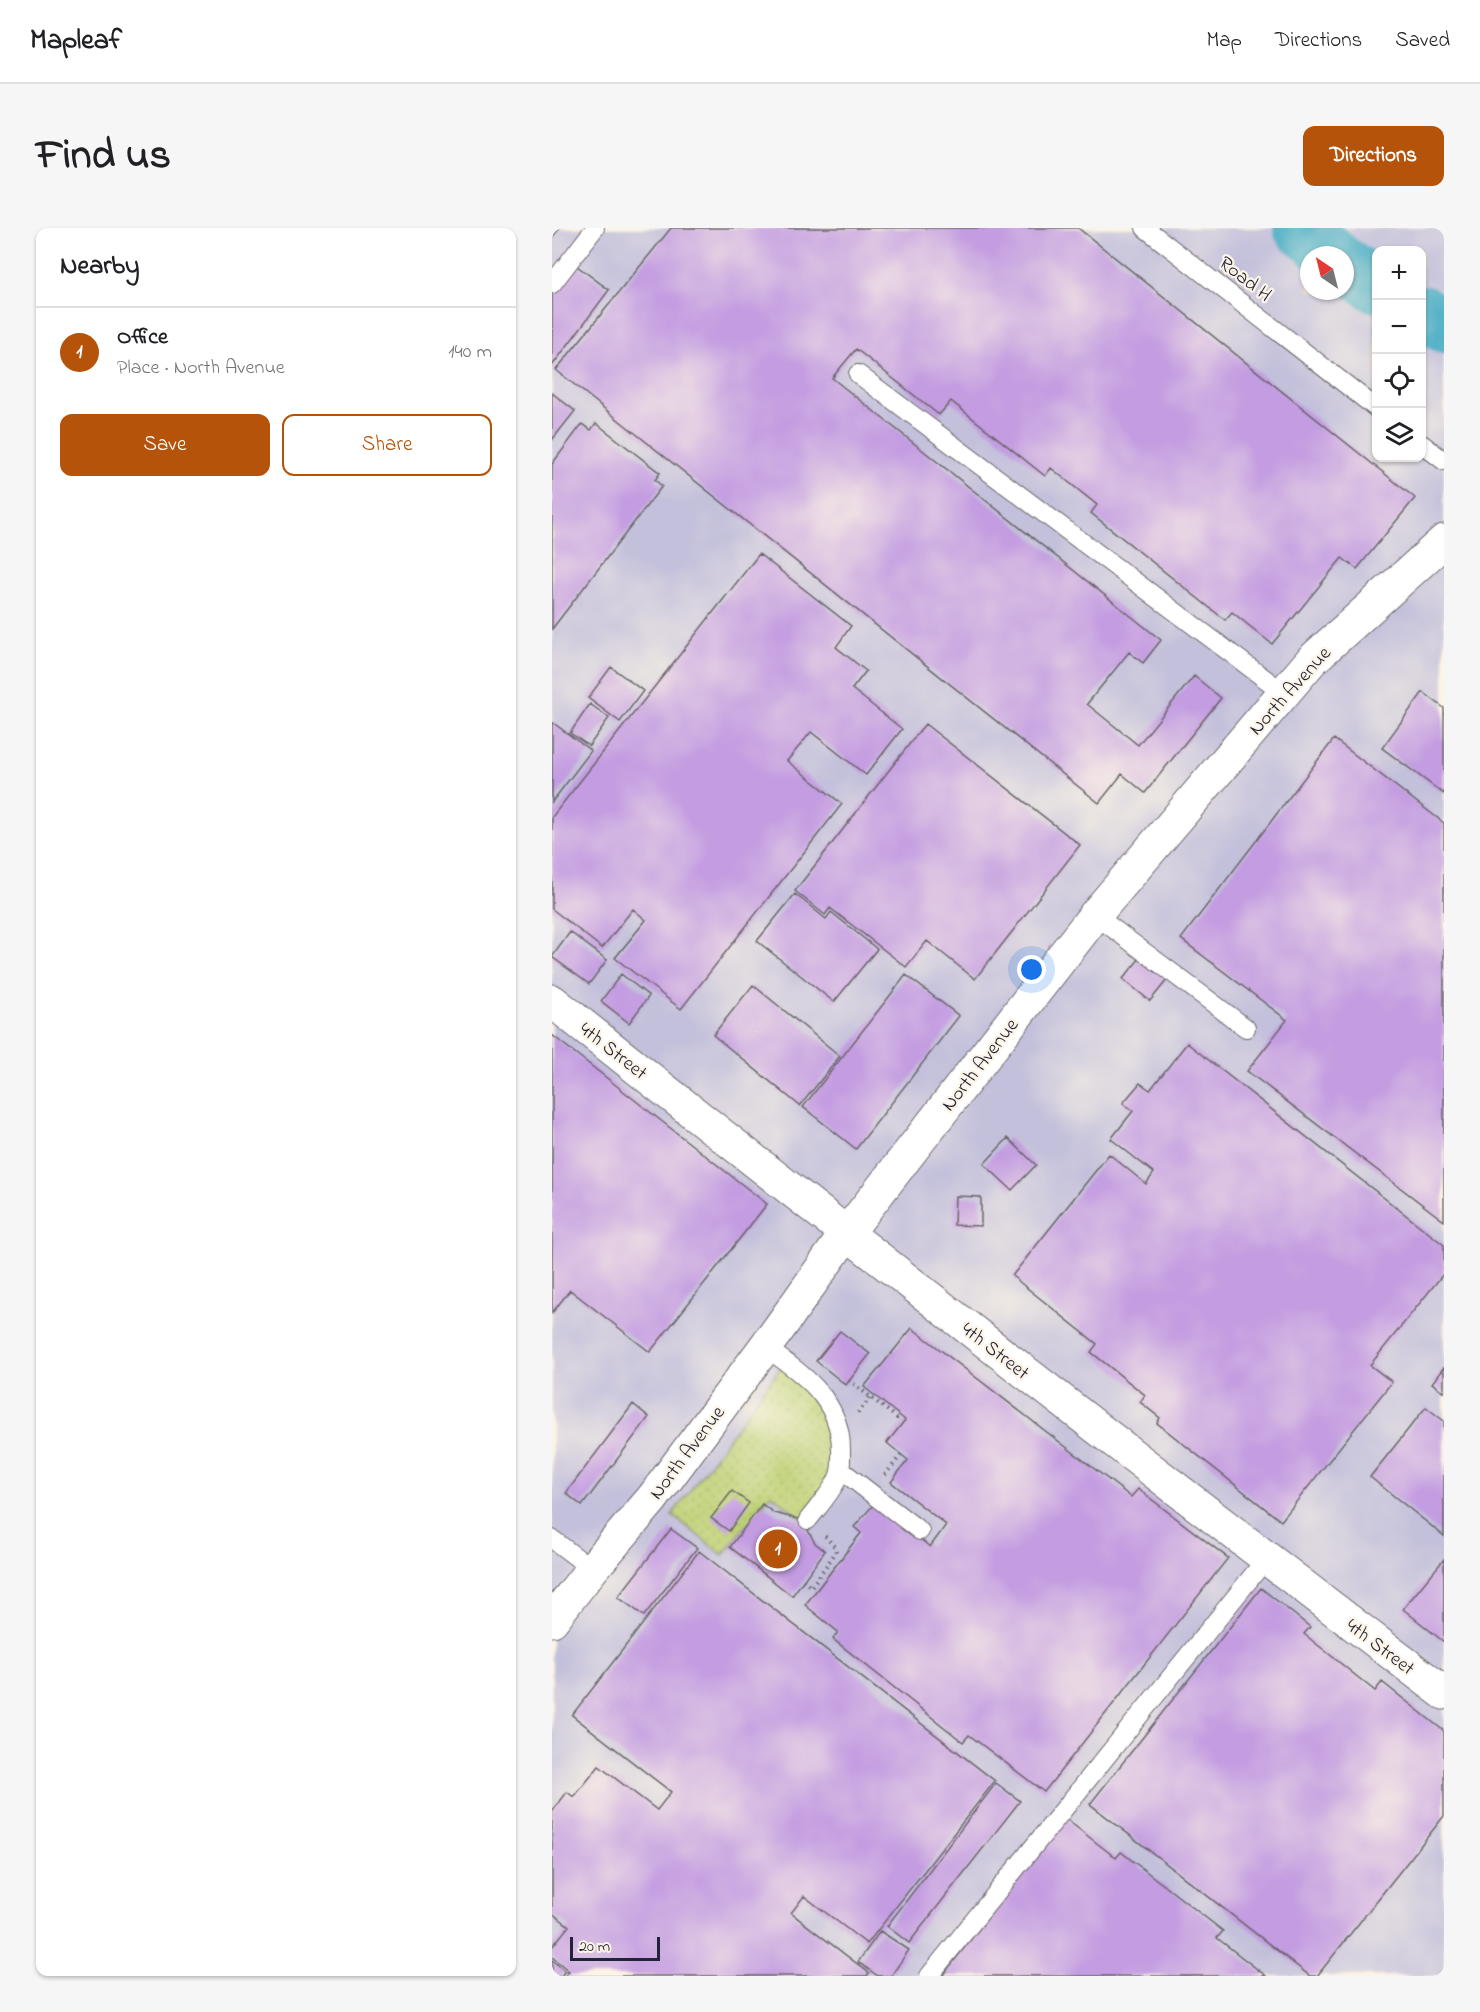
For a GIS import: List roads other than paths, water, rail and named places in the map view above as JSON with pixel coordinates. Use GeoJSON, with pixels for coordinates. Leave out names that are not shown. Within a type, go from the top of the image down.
{"type":"FeatureCollection","features":[{"type":"Feature","properties":{"kind":"street","name":"North Avenue"},"geometry":{"type":"LineString","coordinates":[[552,1620],[652,1499],[846,1234],[1095,915],[1312,660],[1444,542]]}},
{"type":"Feature","properties":{"kind":"street","name":"4th Street"},"geometry":{"type":"LineString","coordinates":[[552,1001],[846,1234],[1266,1559],[1444,1693]]}},
{"type":"Feature","properties":{"kind":"lane"},"geometry":{"type":"LineString","coordinates":[[552,284],[595,228]]}},
{"type":"Feature","properties":{"kind":"lane","name":"Road H"},"geometry":{"type":"LineString","coordinates":[[1145,228],[1372,404]]}},
{"type":"Feature","properties":{"kind":"lane"},"geometry":{"type":"LineString","coordinates":[[858,374],[1284,693]]}},
{"type":"Feature","properties":{"kind":"lane"},"geometry":{"type":"LineString","coordinates":[[1426,447],[1444,461]]}},
{"type":"Feature","properties":{"kind":"lane"},"geometry":{"type":"LineString","coordinates":[[1095,915],[1246,1028]]}},
{"type":"Feature","properties":{"kind":"lane"},"geometry":{"type":"LineString","coordinates":[[764,1347],[789,1364],[820,1392],[834,1415],[841,1433],[841,1470],[837,1480],[808,1520]]}},
{"type":"Feature","properties":{"kind":"lane"},"geometry":{"type":"LineString","coordinates":[[841,1470],[920,1531]]}},
{"type":"Feature","properties":{"kind":"lane"},"geometry":{"type":"LineString","coordinates":[[552,1539],[592,1569]]}},
{"type":"Feature","properties":{"kind":"lane"},"geometry":{"type":"LineString","coordinates":[[929,1976],[1266,1559]]}},
{"type":"Feature","properties":{"kind":"waterway"},"geometry":{"type":"LineString","coordinates":[[1300,228],[1323,246]]}},
{"type":"Feature","properties":{"kind":"waterway"},"geometry":{"type":"LineString","coordinates":[[1354,270],[1372,283]]}},
{"type":"Feature","properties":{"kind":"waterway"},"geometry":{"type":"LineString","coordinates":[[1426,315],[1444,326]]}},
{"type":"Feature","properties":{"kind":"place","name":"Office"},"geometry":{"type":"Point","coordinates":[778,1549]}}]}
